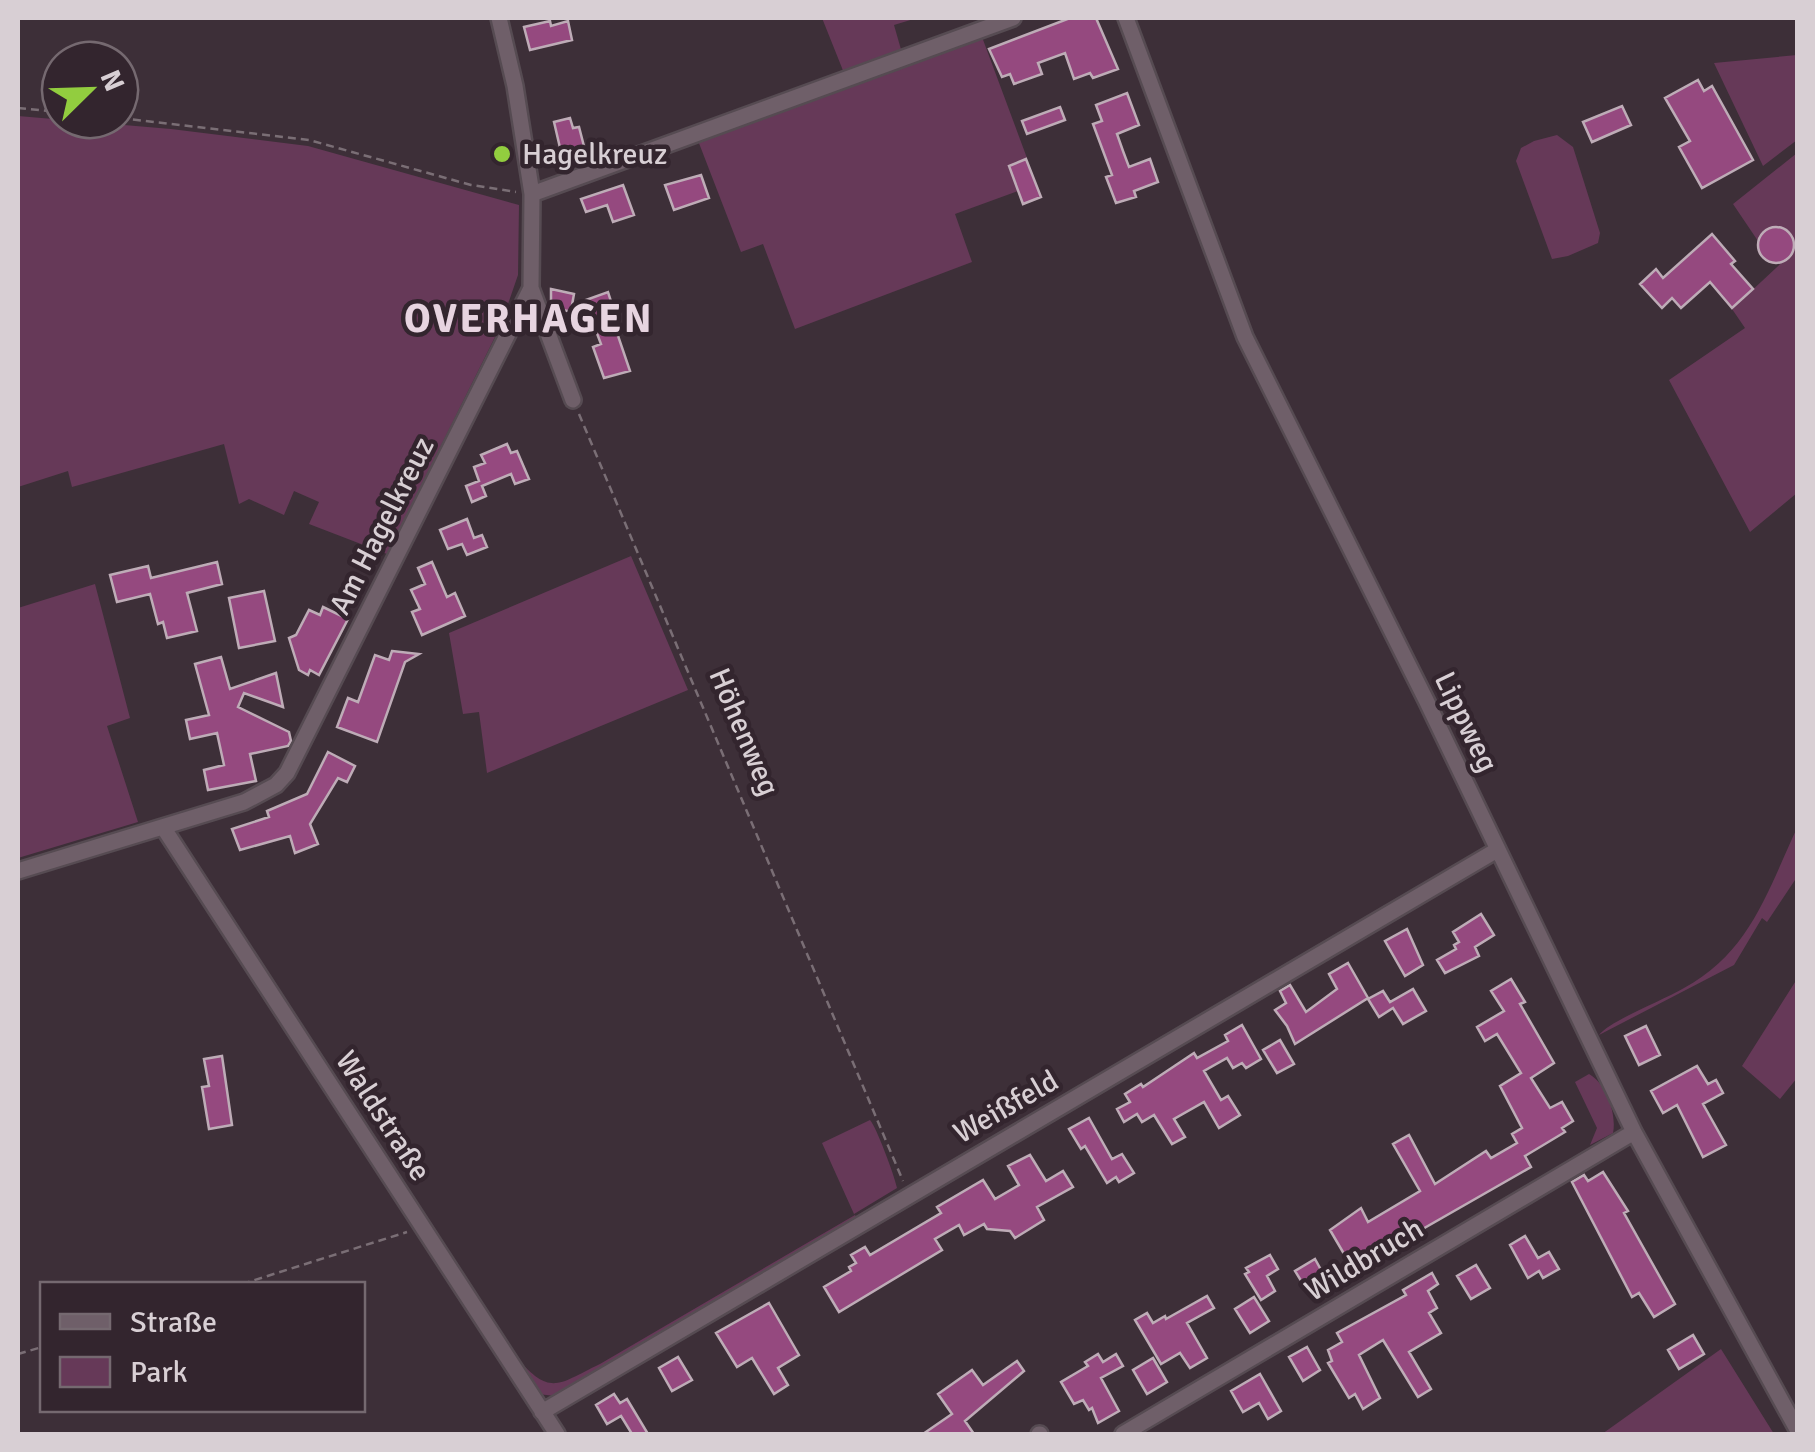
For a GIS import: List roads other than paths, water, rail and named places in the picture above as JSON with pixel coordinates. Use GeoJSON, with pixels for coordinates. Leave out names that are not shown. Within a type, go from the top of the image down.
{"type":"FeatureCollection","features":[{"type":"Feature","properties":{"kind":"street","name":"Am Hagelkreuz"},"geometry":{"type":"LineString","coordinates":[[18,871],[262,795],[288,773],[531,288],[532,194],[516,86],[499,18]]}},
{"type":"Feature","properties":{"kind":"street"},"geometry":{"type":"LineString","coordinates":[[532,194],[1013,18]]}},
{"type":"Feature","properties":{"kind":"street","name":"Lippweg"},"geometry":{"type":"LineString","coordinates":[[1126,18],[1245,338],[1426,700],[1634,1132],[1798,1431]]}},
{"type":"Feature","properties":{"kind":"street"},"geometry":{"type":"LineString","coordinates":[[531,288],[573,400]]}},
{"type":"Feature","properties":{"kind":"street","name":"Waldstraße"},"geometry":{"type":"LineString","coordinates":[[163,827],[556,1434]]}},
{"type":"Feature","properties":{"kind":"street","name":"Weißfeld"},"geometry":{"type":"LineString","coordinates":[[542,1412],[1497,850]]}},
{"type":"Feature","properties":{"kind":"street","name":"Wildbruch"},"geometry":{"type":"LineString","coordinates":[[1122,1434],[1634,1132]]}},
{"type":"Feature","properties":{"kind":"place","name":"Hagelkreuz"},"geometry":{"type":"Point","coordinates":[502,154]}},
{"type":"Feature","properties":{"kind":"district","name":"OVERHAGEN"},"geometry":{"type":"Point","coordinates":[529,319]}}]}
